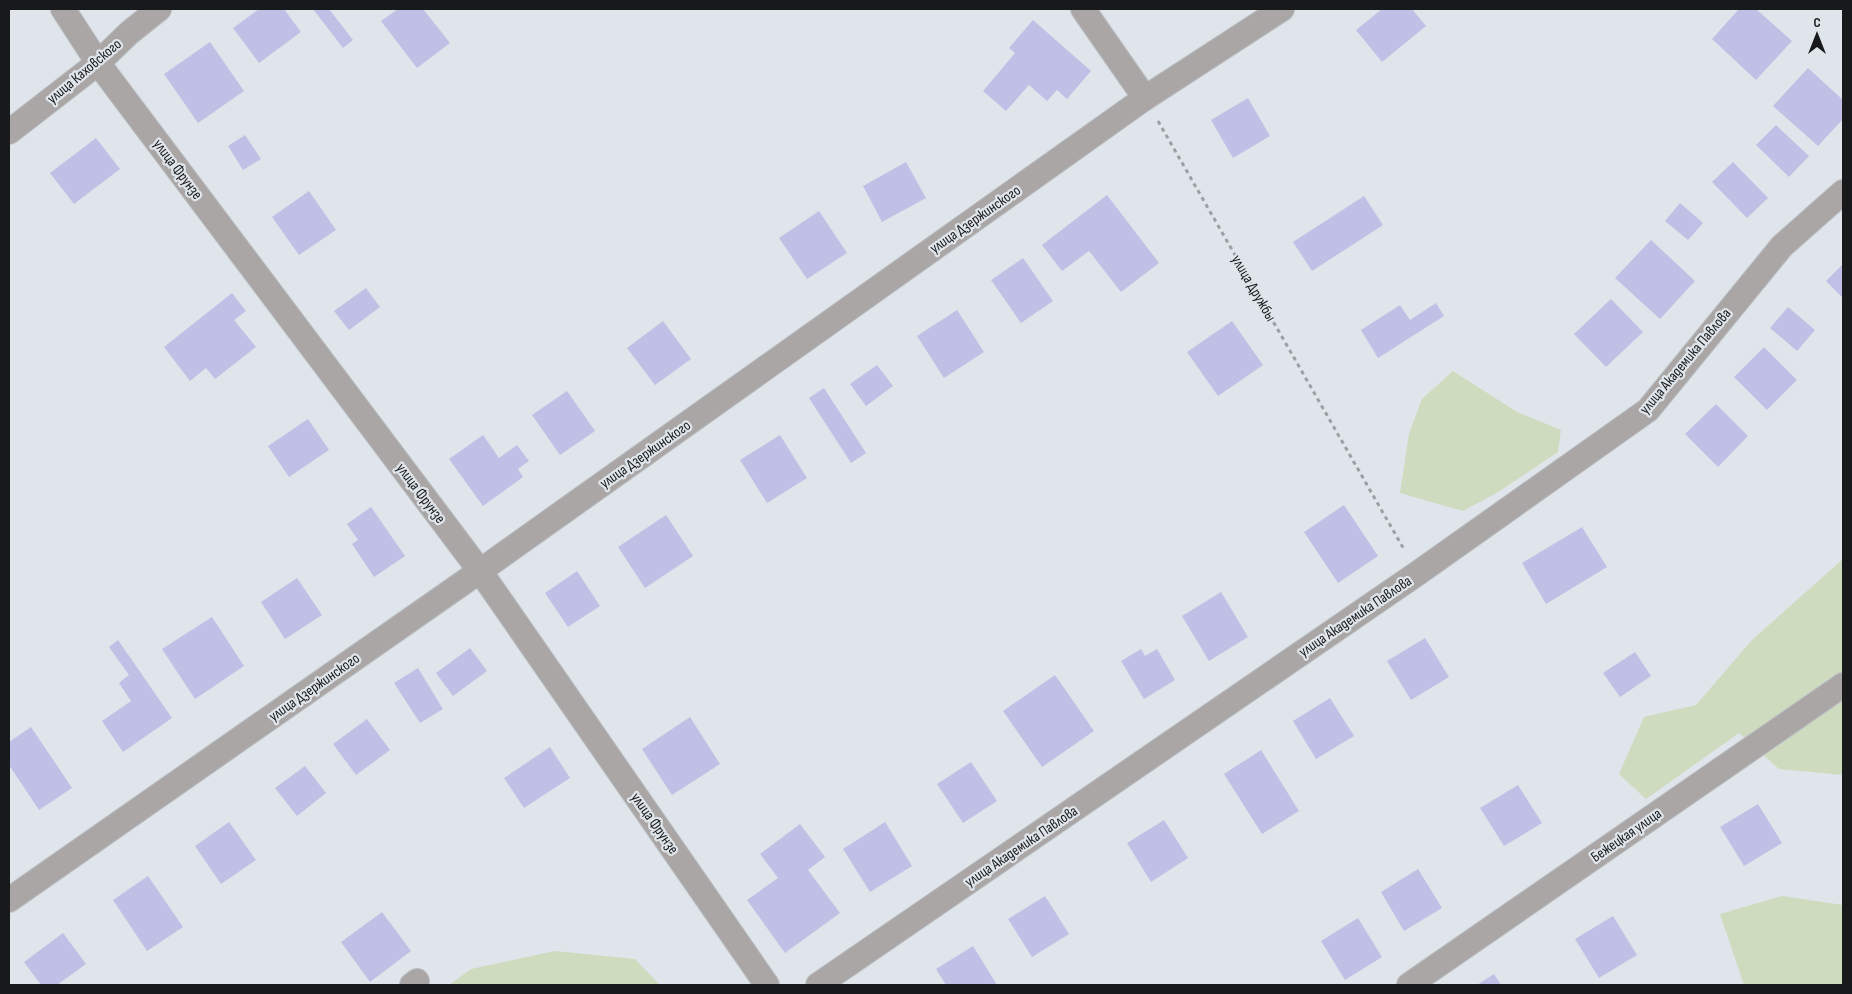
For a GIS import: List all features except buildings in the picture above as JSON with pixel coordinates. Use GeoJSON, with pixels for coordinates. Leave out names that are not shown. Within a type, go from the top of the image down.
{"type":"FeatureCollection","features":[{"type":"Feature","properties":{"kind":"street","name":"улица Фрунзе"},"geometry":{"type":"LineString","coordinates":[[63,9],[98,63],[480,571],[767,985]]}},
{"type":"Feature","properties":{"kind":"street","name":"улица Каховского"},"geometry":{"type":"LineString","coordinates":[[9,132],[98,63],[129,33],[160,9]]}},
{"type":"Feature","properties":{"kind":"street","name":"улица Дзержинского"},"geometry":{"type":"LineString","coordinates":[[9,900],[480,571],[1145,98],[1282,9]]}},
{"type":"Feature","properties":{"kind":"street"},"geometry":{"type":"LineString","coordinates":[[1086,10],[1145,98]]}},
{"type":"Feature","properties":{"kind":"street","name":"улица Академика Павлова"},"geometry":{"type":"LineString","coordinates":[[818,985],[1418,573],[1648,410],[1782,246],[1843,192]]}},
{"type":"Feature","properties":{"kind":"street","name":"Бежецкая улица"},"geometry":{"type":"LineString","coordinates":[[1409,985],[1843,685]]}},
{"type":"Feature","properties":{"kind":"path","name":"улица Дружбы"},"geometry":{"type":"LineString","coordinates":[[1145,98],[1418,573]]}},
{"type":"Feature","properties":{"kind":"green space"},"geometry":{"type":"Polygon","coordinates":[[[1453,371],[1517,412],[1561,430],[1558,452],[1500,491],[1463,511],[1400,493],[1409,434],[1422,399],[1453,371]]]}},
{"type":"Feature","properties":{"kind":"green space"},"geometry":{"type":"Polygon","coordinates":[[[1843,559],[1843,775],[1779,769],[1739,733],[1646,799],[1619,774],[1644,717],[1696,705],[1752,640],[1843,559]]]}},
{"type":"Feature","properties":{"kind":"green space"},"geometry":{"type":"Polygon","coordinates":[[[1782,896],[1843,905],[1843,985],[1744,985],[1720,914],[1782,896]]]}},
{"type":"Feature","properties":{"kind":"green space"},"geometry":{"type":"Polygon","coordinates":[[[555,951],[635,959],[660,985],[449,985],[471,969],[555,951]]]}}]}
